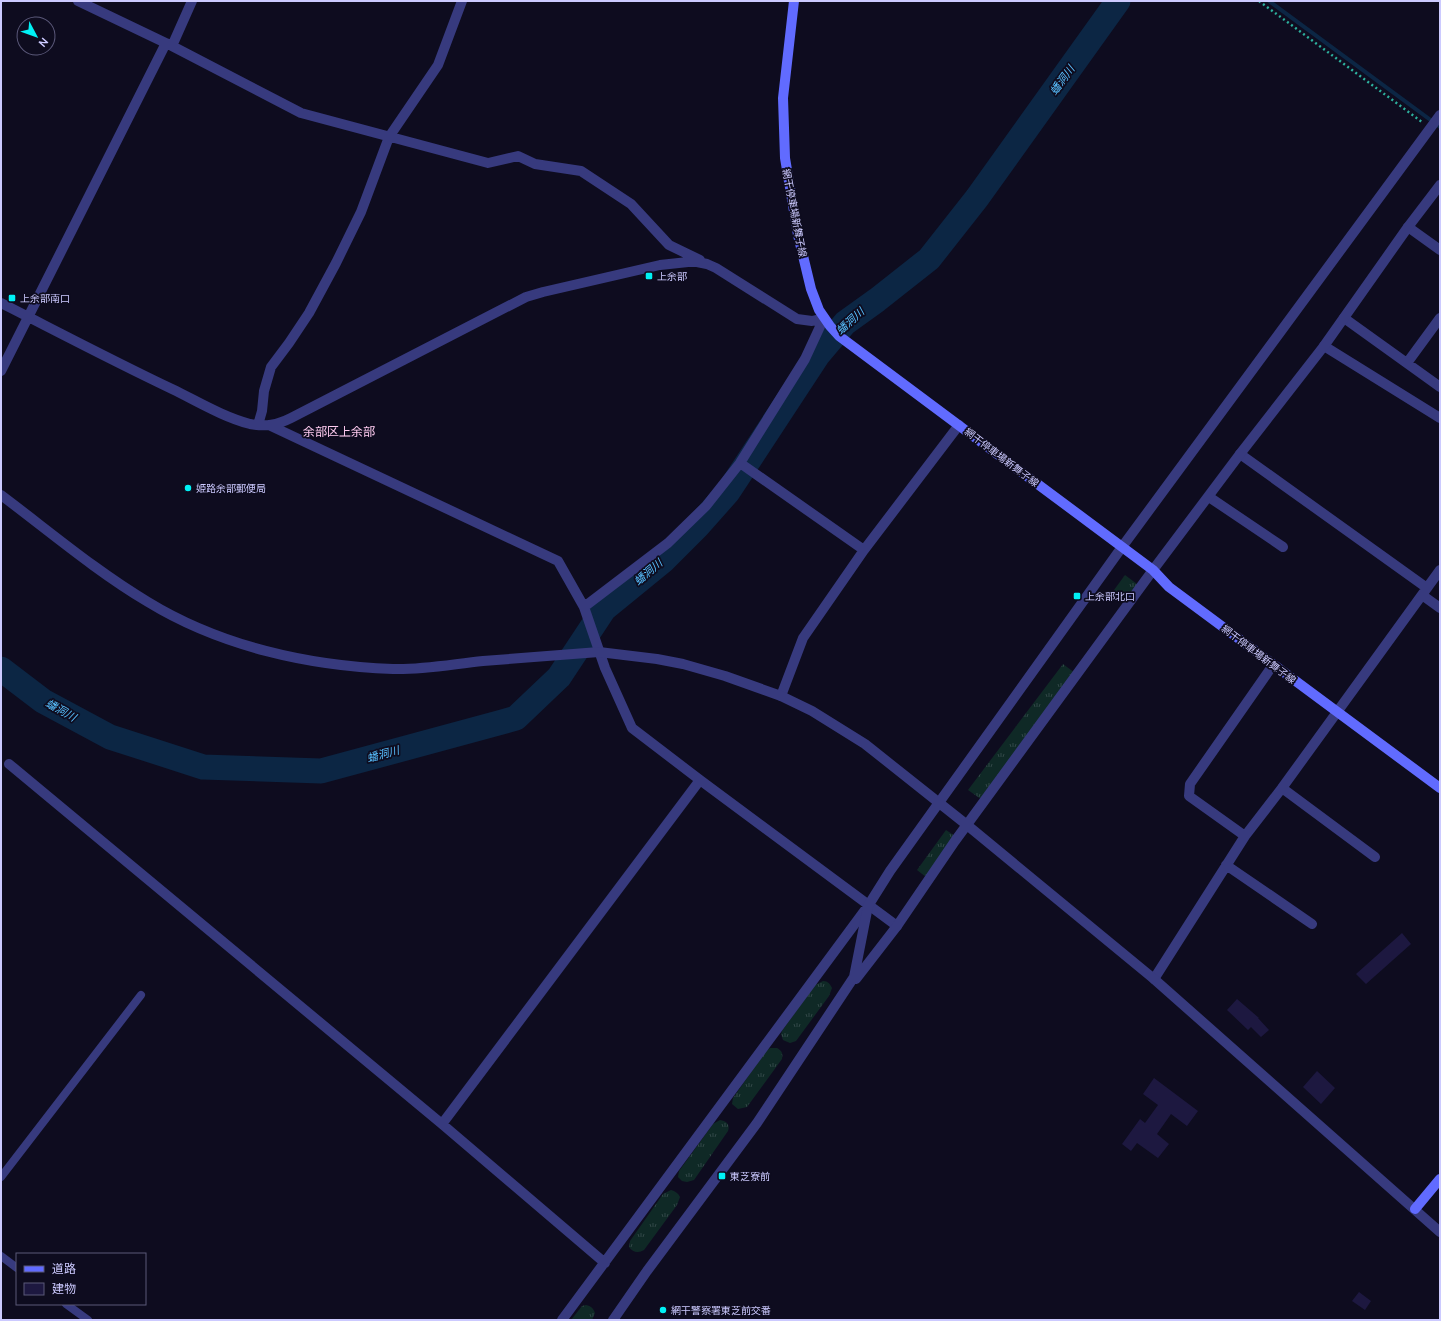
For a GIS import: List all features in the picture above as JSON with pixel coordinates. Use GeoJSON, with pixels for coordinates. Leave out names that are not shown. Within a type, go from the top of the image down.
{"type":"FeatureCollection","features":[{"type":"Feature","properties":{"kind":"main road","name":"網干停車場新舞子線"},"geometry":{"type":"LineString","coordinates":[[794,1],[783,98],[785,158],[798,236],[811,289],[819,310],[827,322],[839,336],[1153,570],[1169,586],[1273,665],[1440,788]]}},
{"type":"Feature","properties":{"kind":"main road"},"geometry":{"type":"LineString","coordinates":[[1415,1209],[1440,1179]]}},
{"type":"Feature","properties":{"kind":"street"},"geometry":{"type":"LineString","coordinates":[[78,1],[169,45],[301,114],[488,163],[518,156],[535,164],[581,171],[631,204],[669,245],[724,273],[797,319],[827,322],[740,463],[706,506],[668,543],[584,607]]}},
{"type":"Feature","properties":{"kind":"street"},"geometry":{"type":"LineString","coordinates":[[1,371],[192,1]]}},
{"type":"Feature","properties":{"kind":"street"},"geometry":{"type":"LineString","coordinates":[[258,425],[262,410],[264,391],[271,367],[309,313],[336,263],[361,212],[389,137],[438,65],[462,1]]}},
{"type":"Feature","properties":{"kind":"street"},"geometry":{"type":"LineString","coordinates":[[562,1320],[868,906],[890,871],[938,803],[1122,547],[1440,115]]}},
{"type":"Feature","properties":{"kind":"street"},"geometry":{"type":"LineString","coordinates":[[832,1009],[897,926],[967,825],[1153,570],[1240,454],[1324,346],[1408,227],[1440,185]]}},
{"type":"Feature","properties":{"kind":"street"},"geometry":{"type":"LineString","coordinates":[[1408,227],[1440,250]]}},
{"type":"Feature","properties":{"kind":"street"},"geometry":{"type":"LineString","coordinates":[[1,303],[226,415],[258,425],[270,426],[277,425],[288,420],[526,297],[660,265],[688,262],[707,264]]}},
{"type":"Feature","properties":{"kind":"street"},"geometry":{"type":"LineString","coordinates":[[1344,318],[1440,388]]}},
{"type":"Feature","properties":{"kind":"street"},"geometry":{"type":"LineString","coordinates":[[1407,363],[1440,318]]}},
{"type":"Feature","properties":{"kind":"street"},"geometry":{"type":"LineString","coordinates":[[1324,346],[1440,418]]}},
{"type":"Feature","properties":{"kind":"street"},"geometry":{"type":"LineString","coordinates":[[781,696],[803,638],[864,550],[959,425]]}},
{"type":"Feature","properties":{"kind":"street"},"geometry":{"type":"LineString","coordinates":[[270,426],[558,561],[584,607],[605,668],[632,728],[868,906],[897,926]]}},
{"type":"Feature","properties":{"kind":"street"},"geometry":{"type":"LineString","coordinates":[[1240,454],[1424,591],[1440,608]]}},
{"type":"Feature","properties":{"kind":"street"},"geometry":{"type":"LineString","coordinates":[[740,463],[755,472],[864,550]]}},
{"type":"Feature","properties":{"kind":"street"},"geometry":{"type":"LineString","coordinates":[[1,495],[106,574],[148,602],[190,625],[239,643],[273,653],[311,661],[394,669],[600,652],[638,656],[683,664],[725,676],[781,696],[812,711],[865,744],[967,825],[1154,979],[1440,1232]]}},
{"type":"Feature","properties":{"kind":"street"},"geometry":{"type":"LineString","coordinates":[[1209,497],[1283,547]]}},
{"type":"Feature","properties":{"kind":"street"},"geometry":{"type":"LineString","coordinates":[[1154,979],[1244,836],[1282,788],[1440,570]]}},
{"type":"Feature","properties":{"kind":"street"},"geometry":{"type":"LineString","coordinates":[[1244,836],[1189,796],[1190,784],[1273,665]]}},
{"type":"Feature","properties":{"kind":"street"},"geometry":{"type":"LineString","coordinates":[[9,764],[442,1124],[605,1262]]}},
{"type":"Feature","properties":{"kind":"street"},"geometry":{"type":"LineString","coordinates":[[442,1124],[700,780]]}},
{"type":"Feature","properties":{"kind":"street"},"geometry":{"type":"LineString","coordinates":[[1282,788],[1375,857]]}},
{"type":"Feature","properties":{"kind":"street"},"geometry":{"type":"LineString","coordinates":[[1226,864],[1312,924]]}},
{"type":"Feature","properties":{"kind":"street"},"geometry":{"type":"LineString","coordinates":[[613,1320],[647,1271],[757,1123],[854,977],[868,906]]}},
{"type":"Feature","properties":{"kind":"lane"},"geometry":{"type":"LineString","coordinates":[[1,1177],[141,995]]}},
{"type":"Feature","properties":{"kind":"lane"},"geometry":{"type":"LineString","coordinates":[[1,1256],[16,1267]]}},
{"type":"Feature","properties":{"kind":"lane"},"geometry":{"type":"LineString","coordinates":[[67,1305],[88,1320]]}},
{"type":"Feature","properties":{"kind":"path"},"geometry":{"type":"LineString","coordinates":[[1259,1],[1430,128]]}},
{"type":"Feature","properties":{"kind":"green space"},"geometry":{"type":"Polygon","coordinates":[[[1125,575],[1141,587],[1129,602],[1114,590],[1125,575]]]}},
{"type":"Feature","properties":{"kind":"green space"},"geometry":{"type":"Polygon","coordinates":[[[1063,664],[1079,676],[985,802],[968,790],[1063,664]]]}},
{"type":"Feature","properties":{"kind":"green space"},"geometry":{"type":"Polygon","coordinates":[[[946,830],[955,836],[926,877],[917,870],[946,830]]]}},
{"type":"Feature","properties":{"kind":"green space"},"geometry":{"type":"Polygon","coordinates":[[[823,981],[829,983],[832,988],[829,996],[796,1041],[790,1043],[783,1040],[781,1034],[782,1031],[815,985],[823,981]]]}},
{"type":"Feature","properties":{"kind":"green space"},"geometry":{"type":"Polygon","coordinates":[[[770,1048],[777,1048],[780,1050],[782,1052],[782,1059],[747,1107],[738,1109],[732,1104],[733,1098],[766,1051],[770,1048]]]}},
{"type":"Feature","properties":{"kind":"green space"},"geometry":{"type":"Polygon","coordinates":[[[720,1120],[727,1124],[729,1127],[728,1131],[694,1180],[687,1182],[682,1181],[678,1177],[679,1171],[713,1124],[720,1120]]]}},
{"type":"Feature","properties":{"kind":"green space"},"geometry":{"type":"Polygon","coordinates":[[[671,1190],[676,1192],[680,1197],[677,1205],[644,1250],[638,1252],[632,1250],[629,1247],[630,1241],[663,1194],[671,1190]]]}},
{"type":"Feature","properties":{"kind":"green space"},"geometry":{"type":"Polygon","coordinates":[[[586,1305],[592,1308],[595,1313],[592,1320],[571,1320],[582,1306],[586,1305]]]}},
{"type":"Feature","properties":{"kind":"building"},"geometry":{"type":"Polygon","coordinates":[[[1402,933],[1411,944],[1366,984],[1356,974],[1402,933]]]}},
{"type":"Feature","properties":{"kind":"building"},"geometry":{"type":"Polygon","coordinates":[[[1237,999],[1259,1018],[1269,1030],[1261,1037],[1251,1027],[1248,1030],[1227,1010],[1237,999]]]}},
{"type":"Feature","properties":{"kind":"building"},"geometry":{"type":"Polygon","coordinates":[[[1317,1071],[1335,1088],[1321,1104],[1303,1087],[1317,1071]]]}},
{"type":"Feature","properties":{"kind":"building"},"geometry":{"type":"Polygon","coordinates":[[[1154,1078],[1198,1111],[1187,1126],[1171,1114],[1157,1134],[1169,1144],[1158,1158],[1137,1143],[1131,1151],[1122,1144],[1140,1119],[1145,1123],[1158,1105],[1143,1094],[1154,1078]]]}},
{"type":"Feature","properties":{"kind":"building"},"geometry":{"type":"Polygon","coordinates":[[[1359,1292],[1371,1301],[1365,1310],[1352,1301],[1359,1292]]]}},
{"type":"Feature","properties":{"kind":"waterway","name":"蟠洞川"},"geometry":{"type":"LineString","coordinates":[[1,669],[43,701],[110,737],[203,767],[321,771],[516,718],[559,677],[604,609],[664,560],[697,527],[728,492],[818,355],[845,323],[929,259],[977,198],[1118,1]]}},
{"type":"Feature","properties":{"kind":"waterway"},"geometry":{"type":"LineString","coordinates":[[1269,1],[1440,127]]}},
{"type":"Feature","properties":{"kind":"place","name":"上余部"},"geometry":{"type":"Point","coordinates":[649,276]}},
{"type":"Feature","properties":{"kind":"place","name":"上余部南口"},"geometry":{"type":"Point","coordinates":[12,298]}},
{"type":"Feature","properties":{"kind":"place","name":"姫路余部郵便局"},"geometry":{"type":"Point","coordinates":[188,488]}},
{"type":"Feature","properties":{"kind":"place","name":"上余部北口"},"geometry":{"type":"Point","coordinates":[1077,596]}},
{"type":"Feature","properties":{"kind":"place","name":"東芝寮前"},"geometry":{"type":"Point","coordinates":[722,1176]}},
{"type":"Feature","properties":{"kind":"place","name":"網干警察署東芝前交番"},"geometry":{"type":"Point","coordinates":[663,1310]}},
{"type":"Feature","properties":{"kind":"district","name":"余部区上余部"},"geometry":{"type":"Point","coordinates":[339,432]}}]}
